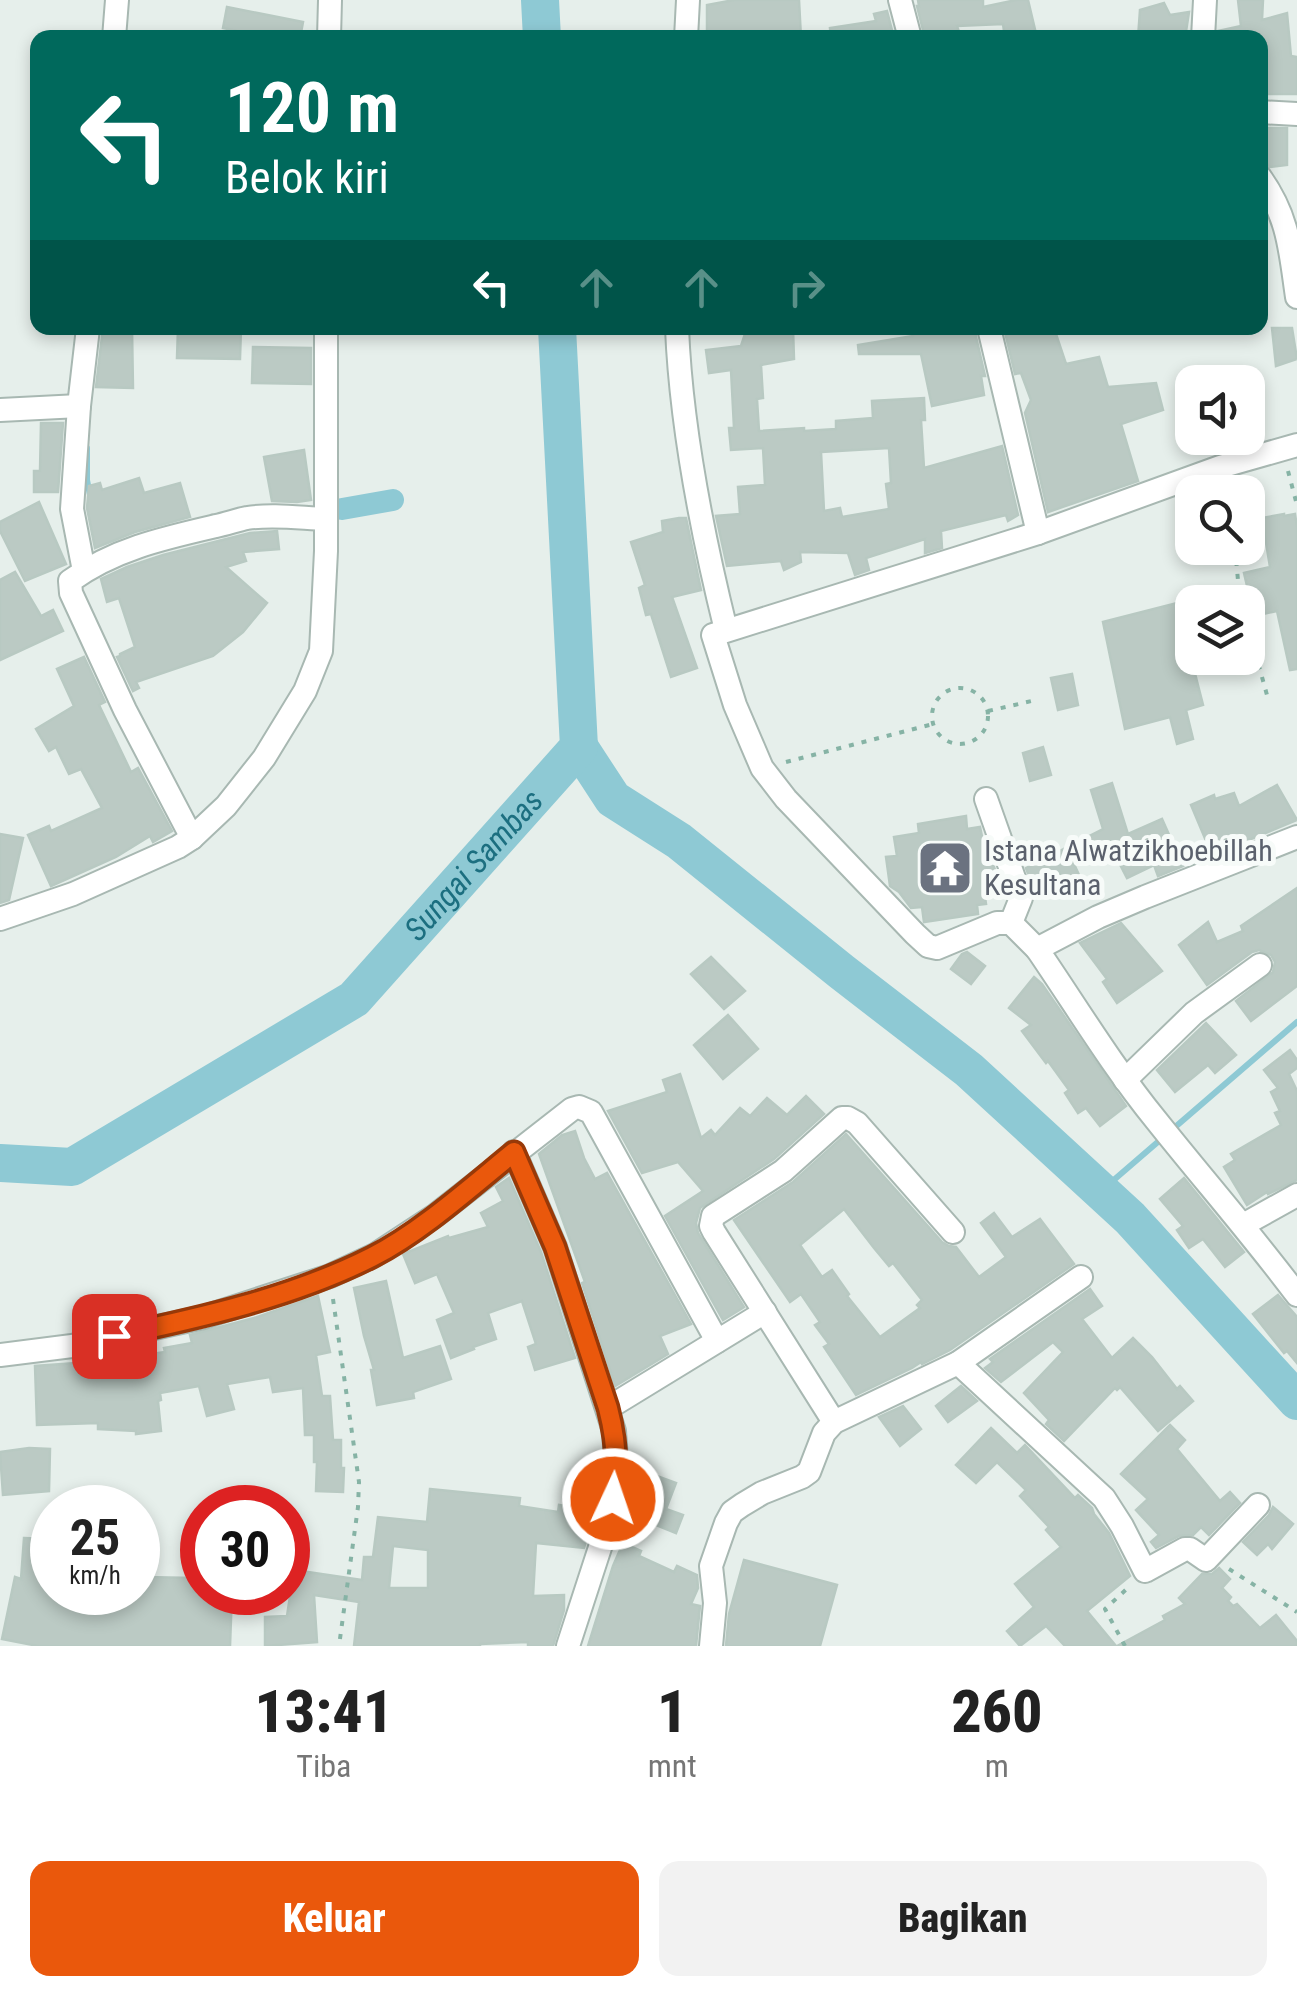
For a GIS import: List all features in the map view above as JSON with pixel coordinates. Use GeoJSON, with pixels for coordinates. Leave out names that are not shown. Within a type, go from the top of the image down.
{"type":"FeatureCollection","features":[{"type":"Feature","properties":{"kind":"street"},"geometry":{"type":"LineString","coordinates":[[115,30],[117,0]]}},
{"type":"Feature","properties":{"kind":"street"},"geometry":{"type":"LineString","coordinates":[[329,30],[330,0]]}},
{"type":"Feature","properties":{"kind":"street"},"geometry":{"type":"LineString","coordinates":[[686,30],[688,0]]}},
{"type":"Feature","properties":{"kind":"street"},"geometry":{"type":"LineString","coordinates":[[900,0],[908,30]]}},
{"type":"Feature","properties":{"kind":"street"},"geometry":{"type":"LineString","coordinates":[[1203,30],[1205,0]]}},
{"type":"Feature","properties":{"kind":"street"},"geometry":{"type":"LineString","coordinates":[[1268,112],[1297,114]]}},
{"type":"Feature","properties":{"kind":"street"},"geometry":{"type":"LineString","coordinates":[[1268,190],[1282,213],[1297,297]]}},
{"type":"Feature","properties":{"kind":"street"},"geometry":{"type":"LineString","coordinates":[[84,571],[72,508],[87,335]]}},
{"type":"Feature","properties":{"kind":"street"},"geometry":{"type":"LineString","coordinates":[[0,919],[73,894],[192,838],[226,806],[264,758],[314,674],[321,651],[326,520],[326,335]]}},
{"type":"Feature","properties":{"kind":"street"},"geometry":{"type":"LineString","coordinates":[[678,335],[702,526],[726,630]]}},
{"type":"Feature","properties":{"kind":"street"},"geometry":{"type":"LineString","coordinates":[[991,335],[1038,533]]}},
{"type":"Feature","properties":{"kind":"street"},"geometry":{"type":"LineString","coordinates":[[0,410],[79,406]]}},
{"type":"Feature","properties":{"kind":"street"},"geometry":{"type":"LineString","coordinates":[[1011,922],[997,923],[944,946],[928,946],[786,799],[762,768],[735,705],[713,635],[1038,533],[1220,467],[1289,447]]}},
{"type":"Feature","properties":{"kind":"street"},"geometry":{"type":"LineString","coordinates":[[192,838],[125,710],[71,593],[70,581],[140,545],[246,518],[326,520]]}},
{"type":"Feature","properties":{"kind":"street"},"geometry":{"type":"LineString","coordinates":[[986,799],[1021,898],[1011,922]]}},
{"type":"Feature","properties":{"kind":"street"},"geometry":{"type":"LineString","coordinates":[[1037,949],[1144,897],[1297,837]]}},
{"type":"Feature","properties":{"kind":"street"},"geometry":{"type":"LineString","coordinates":[[1011,922],[1037,949],[1157,1122],[1297,1295]]}},
{"type":"Feature","properties":{"kind":"street"},"geometry":{"type":"LineString","coordinates":[[1126,1080],[1194,1013],[1260,965]]}},
{"type":"Feature","properties":{"kind":"street"},"geometry":{"type":"LineString","coordinates":[[0,1356],[72,1346],[204,1317],[330,1276],[375,1256],[572,1109],[584,1108],[591,1112],[717,1341]]}},
{"type":"Feature","properties":{"kind":"street"},"geometry":{"type":"LineString","coordinates":[[834,1422],[714,1232],[713,1216],[783,1171],[842,1118],[848,1118],[857,1123],[953,1232]]}},
{"type":"Feature","properties":{"kind":"street"},"geometry":{"type":"LineString","coordinates":[[514,1152],[555,1247],[614,1432],[617,1475],[608,1523],[568,1646]]}},
{"type":"Feature","properties":{"kind":"street"},"geometry":{"type":"LineString","coordinates":[[1243,1225],[1297,1195]]}},
{"type":"Feature","properties":{"kind":"street"},"geometry":{"type":"LineString","coordinates":[[711,1646],[715,1603],[711,1566],[732,1512],[762,1492],[810,1472],[824,1433],[834,1422],[958,1363],[1081,1277]]}},
{"type":"Feature","properties":{"kind":"street"},"geometry":{"type":"LineString","coordinates":[[608,1408],[765,1312]]}},
{"type":"Feature","properties":{"kind":"street"},"geometry":{"type":"LineString","coordinates":[[958,1363],[1104,1498],[1145,1571],[1185,1549],[1206,1560],[1258,1506]]}},
{"type":"Feature","properties":{"kind":"path"},"geometry":{"type":"LineString","coordinates":[[1289,447],[1297,505]]}},
{"type":"Feature","properties":{"kind":"path"},"geometry":{"type":"LineString","coordinates":[[1261,675],[1267,695]]}},
{"type":"Feature","properties":{"kind":"path"},"geometry":{"type":"LineString","coordinates":[[960,688],[982,699],[988,711],[988,723],[972,742],[948,742],[933,724],[932,711],[938,699],[960,688]]}},
{"type":"Feature","properties":{"kind":"path"},"geometry":{"type":"LineString","coordinates":[[988,711],[1036,700]]}},
{"type":"Feature","properties":{"kind":"path"},"geometry":{"type":"LineString","coordinates":[[762,768],[933,724]]}},
{"type":"Feature","properties":{"kind":"path"},"geometry":{"type":"LineString","coordinates":[[330,1276],[359,1482],[339,1646]]}},
{"type":"Feature","properties":{"kind":"path"},"geometry":{"type":"LineString","coordinates":[[1206,1560],[1216,1561],[1297,1612]]}},
{"type":"Feature","properties":{"kind":"path"},"geometry":{"type":"LineString","coordinates":[[1126,1646],[1105,1609],[1145,1571]]}},
{"type":"Feature","properties":{"kind":"building"},"geometry":{"type":"Polygon","coordinates":[[[734,0],[799,0],[801,30],[707,30],[707,5],[734,0]]]}},
{"type":"Feature","properties":{"kind":"building"},"geometry":{"type":"Polygon","coordinates":[[[918,0],[983,0],[983,7],[1028,0],[1035,30],[1004,30],[1003,24],[923,30],[918,0]]]}},
{"type":"Feature","properties":{"kind":"building"},"geometry":{"type":"Polygon","coordinates":[[[1238,0],[1263,0],[1262,20],[1287,13],[1291,56],[1297,57],[1297,94],[1268,94],[1268,30],[1223,30],[1241,26],[1238,0]]]}},
{"type":"Feature","properties":{"kind":"building"},"geometry":{"type":"Polygon","coordinates":[[[1164,3],[1170,15],[1189,12],[1186,30],[1139,30],[1140,10],[1164,3]]]}},
{"type":"Feature","properties":{"kind":"building"},"geometry":{"type":"Polygon","coordinates":[[[227,7],[303,22],[302,30],[223,28],[227,7]]]}},
{"type":"Feature","properties":{"kind":"building"},"geometry":{"type":"Polygon","coordinates":[[[887,11],[892,30],[830,30],[876,21],[874,14],[887,11]]]}},
{"type":"Feature","properties":{"kind":"building"},"geometry":{"type":"Polygon","coordinates":[[[1268,128],[1287,128],[1287,165],[1270,167],[1268,128]]]}},
{"type":"Feature","properties":{"kind":"building"},"geometry":{"type":"Polygon","coordinates":[[[1272,328],[1292,328],[1297,359],[1276,366],[1272,328]]]}},
{"type":"Feature","properties":{"kind":"building"},"geometry":{"type":"Polygon","coordinates":[[[102,335],[132,335],[133,388],[96,387],[102,335]]]}},
{"type":"Feature","properties":{"kind":"building"},"geometry":{"type":"Polygon","coordinates":[[[178,335],[241,335],[240,359],[177,358],[178,335]]]}},
{"type":"Feature","properties":{"kind":"building"},"geometry":{"type":"Polygon","coordinates":[[[745,335],[793,335],[794,359],[761,365],[759,431],[836,429],[836,421],[873,418],[872,401],[924,398],[924,468],[1002,446],[1018,515],[1008,521],[1006,515],[941,531],[942,548],[925,553],[925,539],[866,558],[869,570],[855,575],[848,553],[800,552],[801,562],[784,570],[781,561],[727,566],[716,516],[740,514],[738,487],[765,485],[763,448],[731,450],[731,370],[709,373],[706,350],[741,346],[745,335]],[[889,448],[821,452],[824,511],[840,508],[842,517],[889,509],[886,484],[891,483],[889,448]]]}},
{"type":"Feature","properties":{"kind":"building"},"geometry":{"type":"Polygon","coordinates":[[[976,335],[985,376],[981,376],[984,395],[932,406],[921,354],[859,354],[858,345],[913,336],[976,335]]]}},
{"type":"Feature","properties":{"kind":"building"},"geometry":{"type":"Polygon","coordinates":[[[1006,335],[1056,335],[1066,364],[1099,357],[1108,387],[1156,383],[1163,410],[1121,424],[1138,481],[1048,512],[1025,413],[1031,400],[1021,373],[1015,374],[1006,335]]]}},
{"type":"Feature","properties":{"kind":"building"},"geometry":{"type":"Polygon","coordinates":[[[253,347],[311,348],[311,384],[252,383],[253,347]]]}},
{"type":"Feature","properties":{"kind":"building"},"geometry":{"type":"Polygon","coordinates":[[[41,423],[63,423],[58,492],[34,492],[34,471],[40,471],[41,423]]]}},
{"type":"Feature","properties":{"kind":"building"},"geometry":{"type":"Polygon","coordinates":[[[304,450],[311,500],[272,501],[264,457],[304,450]]]}},
{"type":"Feature","properties":{"kind":"building"},"geometry":{"type":"Polygon","coordinates":[[[139,478],[144,493],[180,483],[190,517],[95,548],[87,508],[89,486],[100,483],[102,490],[139,478]]]}},
{"type":"Feature","properties":{"kind":"building"},"geometry":{"type":"Polygon","coordinates":[[[39,502],[66,564],[25,581],[0,531],[0,522],[39,502]]]}},
{"type":"Feature","properties":{"kind":"building"},"geometry":{"type":"Polygon","coordinates":[[[1295,514],[1297,669],[1290,670],[1277,611],[1265,614],[1265,585],[1247,585],[1244,573],[1270,567],[1265,517],[1295,514]]]}},
{"type":"Feature","properties":{"kind":"building"},"geometry":{"type":"Polygon","coordinates":[[[686,518],[701,590],[672,597],[697,668],[671,677],[651,614],[646,615],[639,588],[645,585],[631,542],[663,532],[662,521],[686,518]]]}},
{"type":"Feature","properties":{"kind":"building"},"geometry":{"type":"Polygon","coordinates":[[[277,531],[279,549],[243,552],[246,561],[226,567],[267,603],[243,632],[213,656],[136,682],[139,688],[133,691],[117,657],[135,647],[119,598],[107,602],[101,579],[163,555],[250,533],[277,531]]]}},
{"type":"Feature","properties":{"kind":"building"},"geometry":{"type":"Polygon","coordinates":[[[15,572],[41,616],[53,610],[63,631],[0,660],[0,580],[15,572]]]}},
{"type":"Feature","properties":{"kind":"building"},"geometry":{"type":"Polygon","coordinates":[[[1175,604],[1175,675],[1195,675],[1203,705],[1186,710],[1193,739],[1177,744],[1170,717],[1125,729],[1103,622],[1175,604]]]}},
{"type":"Feature","properties":{"kind":"building"},"geometry":{"type":"Polygon","coordinates":[[[84,657],[105,702],[99,705],[131,772],[138,768],[172,831],[153,842],[150,836],[116,857],[51,886],[28,835],[49,826],[51,831],[102,808],[81,769],[69,774],[56,747],[49,751],[36,729],[74,706],[57,669],[84,657]]]}},
{"type":"Feature","properties":{"kind":"building"},"geometry":{"type":"Polygon","coordinates":[[[1072,674],[1078,705],[1058,710],[1051,678],[1072,674]]]}},
{"type":"Feature","properties":{"kind":"building"},"geometry":{"type":"Polygon","coordinates":[[[1043,747],[1051,775],[1030,781],[1023,753],[1043,747]]]}},
{"type":"Feature","properties":{"kind":"building"},"geometry":{"type":"Polygon","coordinates":[[[1112,783],[1128,834],[1162,819],[1183,866],[1158,876],[1154,865],[1127,878],[1110,845],[1074,864],[1079,875],[1064,882],[1059,872],[1032,885],[1026,868],[1103,829],[1091,790],[1112,783]]]}},
{"type":"Feature","properties":{"kind":"building"},"geometry":{"type":"Polygon","coordinates":[[[1277,785],[1297,820],[1212,855],[1191,805],[1214,795],[1215,799],[1234,793],[1239,806],[1277,785]]]}},
{"type":"Feature","properties":{"kind":"building"},"geometry":{"type":"Polygon","coordinates":[[[966,816],[967,829],[980,827],[999,881],[983,884],[986,904],[977,905],[978,914],[924,922],[922,907],[911,908],[890,886],[886,857],[897,856],[894,837],[919,833],[918,824],[966,816]]]}},
{"type":"Feature","properties":{"kind":"building"},"geometry":{"type":"Polygon","coordinates":[[[0,834],[23,838],[9,900],[0,903],[0,834]]]}},
{"type":"Feature","properties":{"kind":"building"},"geometry":{"type":"Polygon","coordinates":[[[1297,888],[1297,986],[1251,1021],[1236,1001],[1273,972],[1275,962],[1271,955],[1259,950],[1252,952],[1207,985],[1179,945],[1208,922],[1217,942],[1243,931],[1241,926],[1297,888]]]}},
{"type":"Feature","properties":{"kind":"building"},"geometry":{"type":"Polygon","coordinates":[[[1121,923],[1162,971],[1117,1003],[1103,982],[1107,979],[1080,943],[1121,923]]]}},
{"type":"Feature","properties":{"kind":"building"},"geometry":{"type":"Polygon","coordinates":[[[967,952],[985,966],[971,984],[951,969],[967,952]]]}},
{"type":"Feature","properties":{"kind":"building"},"geometry":{"type":"Polygon","coordinates":[[[711,957],[745,991],[724,1009],[691,974],[711,957]]]}},
{"type":"Feature","properties":{"kind":"building"},"geometry":{"type":"Polygon","coordinates":[[[1034,977],[1126,1106],[1100,1126],[1086,1108],[1078,1113],[1065,1093],[1069,1090],[1022,1031],[1031,1025],[1009,1008],[1034,977]]]}},
{"type":"Feature","properties":{"kind":"building"},"geometry":{"type":"Polygon","coordinates":[[[728,1015],[758,1049],[723,1079],[694,1045],[728,1015]]]}},
{"type":"Feature","properties":{"kind":"building"},"geometry":{"type":"Polygon","coordinates":[[[1206,1023],[1236,1055],[1215,1073],[1208,1065],[1175,1092],[1157,1070],[1206,1023]]]}},
{"type":"Feature","properties":{"kind":"building"},"geometry":{"type":"Polygon","coordinates":[[[1290,1050],[1297,1060],[1297,1068],[1289,1074],[1297,1091],[1297,1180],[1247,1205],[1224,1167],[1235,1160],[1231,1154],[1281,1125],[1275,1113],[1280,1111],[1271,1092],[1278,1088],[1264,1070],[1290,1050]]]}},
{"type":"Feature","properties":{"kind":"building"},"geometry":{"type":"Polygon","coordinates":[[[680,1074],[701,1138],[711,1130],[715,1135],[740,1108],[750,1116],[767,1098],[787,1115],[806,1096],[824,1114],[774,1159],[700,1208],[698,1233],[744,1307],[723,1320],[665,1216],[703,1191],[678,1162],[642,1173],[608,1111],[667,1092],[663,1080],[680,1074]]]}},
{"type":"Feature","properties":{"kind":"building"},"geometry":{"type":"Polygon","coordinates":[[[575,1131],[595,1179],[607,1173],[691,1324],[660,1336],[668,1354],[615,1386],[582,1283],[585,1282],[539,1154],[562,1135],[575,1131]]]}},
{"type":"Feature","properties":{"kind":"building"},"geometry":{"type":"Polygon","coordinates":[[[846,1134],[942,1242],[956,1247],[979,1277],[1006,1257],[981,1223],[994,1213],[1012,1237],[1040,1219],[1074,1264],[950,1350],[856,1395],[824,1347],[829,1344],[815,1325],[820,1322],[801,1294],[790,1302],[734,1220],[793,1182],[846,1134]],[[844,1209],[800,1245],[822,1277],[832,1270],[880,1337],[920,1308],[917,1305],[922,1300],[844,1209]]]}},
{"type":"Feature","properties":{"kind":"building"},"geometry":{"type":"Polygon","coordinates":[[[509,1178],[541,1252],[575,1358],[535,1370],[528,1347],[536,1344],[522,1301],[488,1313],[496,1339],[451,1358],[437,1320],[454,1313],[437,1274],[415,1283],[403,1254],[448,1236],[488,1227],[481,1213],[503,1201],[496,1187],[509,1178]]]}},
{"type":"Feature","properties":{"kind":"building"},"geometry":{"type":"Polygon","coordinates":[[[1184,1178],[1244,1252],[1225,1267],[1203,1239],[1189,1248],[1177,1230],[1183,1226],[1160,1199],[1184,1178]]]}},
{"type":"Feature","properties":{"kind":"building"},"geometry":{"type":"Polygon","coordinates":[[[386,1281],[403,1358],[440,1346],[451,1379],[413,1392],[414,1398],[377,1405],[374,1370],[354,1288],[386,1281]]]}},
{"type":"Feature","properties":{"kind":"building"},"geometry":{"type":"Polygon","coordinates":[[[1090,1289],[1102,1306],[1082,1319],[1112,1358],[1133,1338],[1177,1389],[1180,1386],[1193,1401],[1158,1431],[1120,1387],[1064,1441],[1024,1393],[1063,1352],[1053,1342],[1001,1382],[985,1368],[993,1362],[990,1359],[1090,1289]]]}},
{"type":"Feature","properties":{"kind":"building"},"geometry":{"type":"Polygon","coordinates":[[[1278,1295],[1297,1317],[1297,1363],[1253,1314],[1278,1295]]]}},
{"type":"Feature","properties":{"kind":"building"},"geometry":{"type":"Polygon","coordinates":[[[318,1296],[330,1352],[316,1355],[322,1396],[330,1396],[333,1440],[341,1440],[343,1492],[316,1491],[314,1435],[305,1435],[303,1388],[273,1392],[270,1377],[227,1384],[234,1409],[207,1416],[199,1386],[160,1393],[161,1431],[136,1434],[98,1429],[98,1423],[37,1425],[35,1366],[131,1363],[130,1357],[192,1343],[190,1335],[318,1296]]]}},
{"type":"Feature","properties":{"kind":"building"},"geometry":{"type":"Polygon","coordinates":[[[961,1386],[977,1401],[948,1422],[936,1406],[961,1386]]]}},
{"type":"Feature","properties":{"kind":"building"},"geometry":{"type":"Polygon","coordinates":[[[903,1406],[921,1429],[900,1446],[879,1417],[903,1406]]]}},
{"type":"Feature","properties":{"kind":"building"},"geometry":{"type":"Polygon","coordinates":[[[1170,1425],[1185,1440],[1177,1449],[1220,1501],[1230,1492],[1240,1503],[1209,1535],[1201,1527],[1193,1535],[1179,1536],[1156,1548],[1151,1542],[1159,1535],[1136,1510],[1148,1499],[1121,1474],[1170,1425]]]}},
{"type":"Feature","properties":{"kind":"building"},"geometry":{"type":"Polygon","coordinates":[[[991,1428],[1017,1453],[1025,1445],[1075,1498],[1078,1495],[1092,1508],[1109,1533],[1130,1576],[1087,1611],[1116,1646],[1065,1646],[1046,1626],[1020,1646],[1007,1631],[1034,1607],[1015,1584],[1061,1547],[1046,1530],[1049,1527],[1020,1496],[1026,1490],[997,1462],[976,1483],[956,1465],[991,1428]]]}},
{"type":"Feature","properties":{"kind":"building"},"geometry":{"type":"Polygon","coordinates":[[[50,1449],[49,1485],[30,1485],[30,1493],[3,1495],[0,1452],[50,1449]]]}},
{"type":"Feature","properties":{"kind":"building"},"geometry":{"type":"Polygon","coordinates":[[[654,1475],[676,1483],[666,1509],[683,1515],[676,1533],[636,1517],[654,1475]]]}},
{"type":"Feature","properties":{"kind":"building"},"geometry":{"type":"Polygon","coordinates":[[[430,1489],[520,1498],[519,1506],[558,1512],[559,1505],[580,1508],[574,1521],[590,1528],[584,1548],[536,1543],[533,1596],[564,1595],[564,1610],[553,1646],[528,1646],[528,1642],[354,1646],[359,1602],[314,1595],[317,1642],[265,1646],[265,1617],[310,1615],[310,1572],[362,1580],[364,1557],[373,1557],[378,1517],[427,1522],[430,1489]],[[393,1546],[389,1588],[428,1588],[428,1550],[393,1546]]]}},
{"type":"Feature","properties":{"kind":"building"},"geometry":{"type":"Polygon","coordinates":[[[1273,1507],[1293,1524],[1272,1549],[1268,1544],[1257,1555],[1243,1542],[1273,1507]]]}},
{"type":"Feature","properties":{"kind":"building"},"geometry":{"type":"Polygon","coordinates":[[[24,1538],[30,1538],[30,1615],[160,1615],[160,1577],[180,1578],[180,1615],[231,1615],[230,1646],[38,1646],[2,1639],[15,1577],[21,1579],[24,1538]]]}},
{"type":"Feature","properties":{"kind":"building"},"geometry":{"type":"Polygon","coordinates":[[[623,1543],[641,1551],[639,1556],[674,1572],[677,1566],[697,1575],[698,1588],[691,1604],[700,1606],[696,1646],[588,1646],[623,1543]]]}},
{"type":"Feature","properties":{"kind":"building"},"geometry":{"type":"Polygon","coordinates":[[[744,1560],[837,1585],[820,1646],[726,1646],[729,1614],[744,1560]]]}},
{"type":"Feature","properties":{"kind":"building"},"geometry":{"type":"Polygon","coordinates":[[[1219,1568],[1230,1579],[1222,1588],[1233,1606],[1237,1604],[1260,1628],[1276,1615],[1297,1646],[1117,1646],[1165,1620],[1163,1616],[1185,1604],[1179,1598],[1202,1574],[1212,1574],[1219,1568]]]}},
{"type":"Feature","properties":{"kind":"waterway","name":"Sungai Sambas"},"geometry":{"type":"LineString","coordinates":[[540,0],[542,30]]}},
{"type":"Feature","properties":{"kind":"waterway","name":"Sungai Sambas"},"geometry":{"type":"LineString","coordinates":[[0,1163],[72,1167],[354,999],[579,747],[557,335]]}},
{"type":"Feature","properties":{"kind":"waterway"},"geometry":{"type":"LineString","coordinates":[[87,448],[90,495]]}},
{"type":"Feature","properties":{"kind":"waterway"},"geometry":{"type":"LineString","coordinates":[[342,509],[393,500]]}},
{"type":"Feature","properties":{"kind":"waterway"},"geometry":{"type":"LineString","coordinates":[[579,747],[613,799],[679,841],[969,1070],[1130,1218],[1297,1401]]}},
{"type":"Feature","properties":{"kind":"waterway"},"geometry":{"type":"LineString","coordinates":[[1101,1191],[1297,1022]]}},
{"type":"Feature","properties":{"kind":"place","name":"Istana Alwatzikhoebillah Kesultana"},"geometry":{"type":"Point","coordinates":[945,868]}},
{"type":"Feature","properties":{"kind":"route"},"geometry":{"type":"LineString","coordinates":[[114,1336],[204,1317],[330,1276],[375,1256],[514,1152],[555,1247],[608,1408],[617,1475],[613,1499]]}}]}
